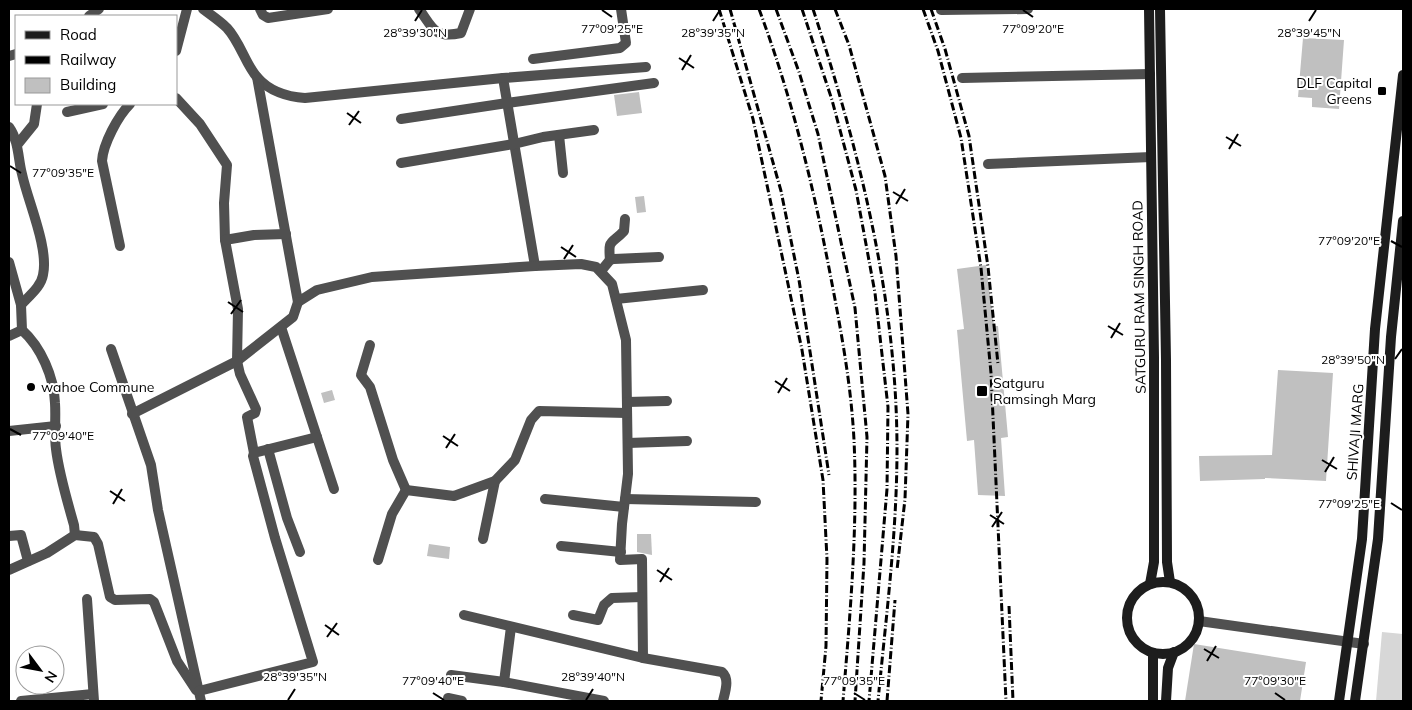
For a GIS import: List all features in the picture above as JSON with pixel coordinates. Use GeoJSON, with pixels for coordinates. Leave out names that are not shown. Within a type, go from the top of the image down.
{"type":"FeatureCollection","features":[{"type":"Feature","properties":{"kind":"street"},"geometry":{"type":"LineString","coordinates":[[178,43],[187,9]]}},
{"type":"Feature","properties":{"kind":"street"},"geometry":{"type":"LineString","coordinates":[[132,414],[237,361],[293,318],[298,302],[257,78],[227,28],[203,9]]}},
{"type":"Feature","properties":{"kind":"street"},"geometry":{"type":"LineString","coordinates":[[260,9],[263,15],[268,18],[328,9]]}},
{"type":"Feature","properties":{"kind":"street"},"geometry":{"type":"LineString","coordinates":[[419,9],[435,32],[441,35],[461,34],[470,9]]}},
{"type":"Feature","properties":{"kind":"street"},"geometry":{"type":"LineString","coordinates":[[533,59],[620,48],[626,43],[620,9]]}},
{"type":"Feature","properties":{"kind":"street"},"geometry":{"type":"LineString","coordinates":[[941,10],[1028,9]]}},
{"type":"Feature","properties":{"kind":"street","name":"SATGURU RAM SINGH ROAD"},"geometry":{"type":"LineString","coordinates":[[1149,9],[1154,364],[1154,562],[1150,584]]}},
{"type":"Feature","properties":{"kind":"street","name":"SATGURU RAM SINGH ROAD"},"geometry":{"type":"LineString","coordinates":[[1160,9],[1166,360],[1167,562],[1170,582]]}},
{"type":"Feature","properties":{"kind":"street"},"geometry":{"type":"LineString","coordinates":[[257,78],[279,94],[293,98],[305,98],[503,78],[646,67]]}},
{"type":"Feature","properties":{"kind":"street"},"geometry":{"type":"LineString","coordinates":[[962,78],[1150,74]]}},
{"type":"Feature","properties":{"kind":"street","name":"SHIVAJI MARG"},"geometry":{"type":"LineString","coordinates":[[1339,701],[1362,539],[1375,329],[1403,75]]}},
{"type":"Feature","properties":{"kind":"street"},"geometry":{"type":"LineString","coordinates":[[503,78],[535,266]]}},
{"type":"Feature","properties":{"kind":"street"},"geometry":{"type":"LineString","coordinates":[[400,119],[654,83]]}},
{"type":"Feature","properties":{"kind":"street"},"geometry":{"type":"LineString","coordinates":[[178,100],[200,124],[227,165],[224,202],[225,240],[238,309],[237,361],[240,374],[256,409],[255,413],[247,417],[253,456],[275,538],[313,662],[200,696]]}},
{"type":"Feature","properties":{"kind":"street"},"geometry":{"type":"LineString","coordinates":[[13,145],[34,124],[36,105]]}},
{"type":"Feature","properties":{"kind":"street"},"geometry":{"type":"LineString","coordinates":[[68,112],[99,105]]}},
{"type":"Feature","properties":{"kind":"street"},"geometry":{"type":"LineString","coordinates":[[120,246],[102,161],[103,152],[118,120],[129,105]]}},
{"type":"Feature","properties":{"kind":"street"},"geometry":{"type":"LineString","coordinates":[[9,127],[41,240],[44,267],[40,284],[21,305]]}},
{"type":"Feature","properties":{"kind":"street"},"geometry":{"type":"LineString","coordinates":[[401,163],[594,130]]}},
{"type":"Feature","properties":{"kind":"street"},"geometry":{"type":"LineString","coordinates":[[559,135],[563,173]]}},
{"type":"Feature","properties":{"kind":"street"},"geometry":{"type":"LineString","coordinates":[[988,164],[1151,157]]}},
{"type":"Feature","properties":{"kind":"street"},"geometry":{"type":"LineString","coordinates":[[610,260],[610,243],[624,232],[625,218]]}},
{"type":"Feature","properties":{"kind":"street"},"geometry":{"type":"LineString","coordinates":[[1355,701],[1378,539],[1391,337],[1400,280],[1403,221]]}},
{"type":"Feature","properties":{"kind":"street"},"geometry":{"type":"LineString","coordinates":[[225,240],[254,235],[286,234]]}},
{"type":"Feature","properties":{"kind":"street"},"geometry":{"type":"LineString","coordinates":[[600,271],[610,260],[658,257]]}},
{"type":"Feature","properties":{"kind":"street"},"geometry":{"type":"LineString","coordinates":[[9,262],[21,305],[22,330],[32,338],[49,371],[55,401],[56,450],[75,535]]}},
{"type":"Feature","properties":{"kind":"street"},"geometry":{"type":"LineString","coordinates":[[298,302],[317,290],[372,277],[581,264],[596,267],[600,271],[612,284],[626,340],[628,474],[620,560],[642,559],[642,658]]}},
{"type":"Feature","properties":{"kind":"street"},"geometry":{"type":"LineString","coordinates":[[616,298],[703,290]]}},
{"type":"Feature","properties":{"kind":"street"},"geometry":{"type":"LineString","coordinates":[[281,327],[334,489]]}},
{"type":"Feature","properties":{"kind":"street"},"geometry":{"type":"LineString","coordinates":[[9,336],[22,330]]}},
{"type":"Feature","properties":{"kind":"street"},"geometry":{"type":"LineString","coordinates":[[370,345],[360,375],[370,387],[393,460],[406,490]]}},
{"type":"Feature","properties":{"kind":"street"},"geometry":{"type":"LineString","coordinates":[[111,349],[151,465],[158,510],[200,696]]}},
{"type":"Feature","properties":{"kind":"street"},"geometry":{"type":"LineString","coordinates":[[627,402],[667,401]]}},
{"type":"Feature","properties":{"kind":"street"},"geometry":{"type":"LineString","coordinates":[[406,490],[454,496],[495,481],[515,460],[531,420],[540,411],[627,413]]}},
{"type":"Feature","properties":{"kind":"street"},"geometry":{"type":"LineString","coordinates":[[9,431],[56,426]]}},
{"type":"Feature","properties":{"kind":"street"},"geometry":{"type":"LineString","coordinates":[[254,453],[317,437]]}},
{"type":"Feature","properties":{"kind":"street"},"geometry":{"type":"LineString","coordinates":[[628,443],[687,441]]}},
{"type":"Feature","properties":{"kind":"street"},"geometry":{"type":"LineString","coordinates":[[268,449],[287,518],[300,552]]}},
{"type":"Feature","properties":{"kind":"street"},"geometry":{"type":"LineString","coordinates":[[483,539],[495,481]]}},
{"type":"Feature","properties":{"kind":"street"},"geometry":{"type":"LineString","coordinates":[[378,560],[392,514],[406,490]]}},
{"type":"Feature","properties":{"kind":"street"},"geometry":{"type":"LineString","coordinates":[[545,499],[624,503],[756,502]]}},
{"type":"Feature","properties":{"kind":"street"},"geometry":{"type":"LineString","coordinates":[[9,536],[21,535],[28,562]]}},
{"type":"Feature","properties":{"kind":"street"},"geometry":{"type":"LineString","coordinates":[[9,570],[46,553],[75,535],[94,538],[97,541],[108,594],[112,599],[150,600],[154,602],[177,662],[200,696]]}},
{"type":"Feature","properties":{"kind":"street"},"geometry":{"type":"LineString","coordinates":[[561,546],[621,552]]}},
{"type":"Feature","properties":{"kind":"street"},"geometry":{"type":"LineString","coordinates":[[1170,582],[1186,590],[1196,604],[1199,621],[1195,634],[1186,645],[1174,652],[1153,653],[1138,645],[1129,631],[1127,615],[1130,602],[1138,591],[1150,584],[1170,582]]}},
{"type":"Feature","properties":{"kind":"street"},"geometry":{"type":"LineString","coordinates":[[573,615],[598,620],[604,605],[612,598],[642,597]]}},
{"type":"Feature","properties":{"kind":"street"},"geometry":{"type":"LineString","coordinates":[[21,701],[93,697],[86,599]]}},
{"type":"Feature","properties":{"kind":"street"},"geometry":{"type":"LineString","coordinates":[[464,615],[642,658],[722,672],[727,680],[723,701]]}},
{"type":"Feature","properties":{"kind":"street"},"geometry":{"type":"LineString","coordinates":[[1199,621],[1364,644]]}},
{"type":"Feature","properties":{"kind":"street"},"geometry":{"type":"LineString","coordinates":[[504,682],[511,627]]}},
{"type":"Feature","properties":{"kind":"street"},"geometry":{"type":"LineString","coordinates":[[1166,701],[1168,668],[1174,652]]}},
{"type":"Feature","properties":{"kind":"street"},"geometry":{"type":"LineString","coordinates":[[1153,653],[1153,701]]}},
{"type":"Feature","properties":{"kind":"street"},"geometry":{"type":"LineString","coordinates":[[451,675],[504,682],[604,701]]}},
{"type":"Feature","properties":{"kind":"street"},"geometry":{"type":"LineString","coordinates":[[448,698],[462,701]]}},
{"type":"Feature","properties":{"kind":"shaded area"},"geometry":{"type":"Polygon","coordinates":[[[1382,632],[1403,634],[1403,701],[1376,701],[1382,632]]]}},
{"type":"Feature","properties":{"kind":"building"},"geometry":{"type":"Polygon","coordinates":[[[1303,38],[1344,40],[1339,109],[1312,107],[1312,98],[1298,97],[1303,38]]]}},
{"type":"Feature","properties":{"kind":"building"},"geometry":{"type":"Polygon","coordinates":[[[639,92],[642,113],[617,116],[614,95],[639,92]]]}},
{"type":"Feature","properties":{"kind":"building"},"geometry":{"type":"Polygon","coordinates":[[[644,196],[646,212],[637,213],[635,197],[644,196]]]}},
{"type":"Feature","properties":{"kind":"building"},"geometry":{"type":"Polygon","coordinates":[[[986,265],[994,326],[998,326],[1008,437],[1001,438],[1005,496],[978,495],[974,440],[967,441],[957,330],[964,329],[957,269],[986,265]]]}},
{"type":"Feature","properties":{"kind":"building"},"geometry":{"type":"Polygon","coordinates":[[[1278,370],[1333,373],[1326,481],[1265,478],[1200,481],[1199,456],[1272,455],[1278,370]]]}},
{"type":"Feature","properties":{"kind":"building"},"geometry":{"type":"Polygon","coordinates":[[[332,390],[335,400],[324,403],[321,393],[332,390]]]}},
{"type":"Feature","properties":{"kind":"building"},"geometry":{"type":"Polygon","coordinates":[[[637,534],[651,534],[652,555],[637,552],[637,534]]]}},
{"type":"Feature","properties":{"kind":"building"},"geometry":{"type":"Polygon","coordinates":[[[429,544],[450,547],[449,559],[427,556],[429,544]]]}},
{"type":"Feature","properties":{"kind":"building"},"geometry":{"type":"Polygon","coordinates":[[[1194,644],[1306,662],[1300,701],[1185,701],[1194,644]]]}},
{"type":"Feature","properties":{"kind":"railway"},"geometry":{"type":"LineString","coordinates":[[719,9],[753,119],[802,350],[823,480],[827,559],[826,646],[821,701]]}},
{"type":"Feature","properties":{"kind":"railway"},"geometry":{"type":"LineString","coordinates":[[730,9],[781,191],[799,280],[829,475]]}},
{"type":"Feature","properties":{"kind":"railway"},"geometry":{"type":"LineString","coordinates":[[759,9],[781,72],[808,169],[833,289],[850,397],[854,440],[855,505],[853,571],[843,701]]}},
{"type":"Feature","properties":{"kind":"railway"},"geometry":{"type":"LineString","coordinates":[[776,9],[799,72],[818,134],[855,308],[867,437],[864,563],[855,701]]}},
{"type":"Feature","properties":{"kind":"railway"},"geometry":{"type":"LineString","coordinates":[[802,9],[832,100],[856,190],[875,293],[888,407],[887,489],[869,701]]}},
{"type":"Feature","properties":{"kind":"railway"},"geometry":{"type":"LineString","coordinates":[[813,9],[846,116],[860,171],[883,281],[890,337],[895,393],[897,480],[878,701]]}},
{"type":"Feature","properties":{"kind":"railway"},"geometry":{"type":"LineString","coordinates":[[835,9],[849,45],[885,176],[896,256],[908,414],[905,499],[897,570]]}},
{"type":"Feature","properties":{"kind":"railway"},"geometry":{"type":"LineString","coordinates":[[923,9],[938,51],[961,138],[981,268],[991,373],[1006,701]]}},
{"type":"Feature","properties":{"kind":"railway"},"geometry":{"type":"LineString","coordinates":[[931,9],[945,49],[969,136],[988,267],[998,364]]}},
{"type":"Feature","properties":{"kind":"railway"},"geometry":{"type":"LineString","coordinates":[[887,701],[895,600]]}},
{"type":"Feature","properties":{"kind":"railway"},"geometry":{"type":"LineString","coordinates":[[1009,606],[1013,701]]}},
{"type":"Feature","properties":{"kind":"place","name":"DLF Capital Greens"},"geometry":{"type":"Point","coordinates":[1382,91]}},
{"type":"Feature","properties":{"kind":"place","name":"wahoe Commune"},"geometry":{"type":"Point","coordinates":[31,387]}},
{"type":"Feature","properties":{"kind":"place","name":"Satguru Ramsingh Marg"},"geometry":{"type":"Point","coordinates":[982,391]}}]}
